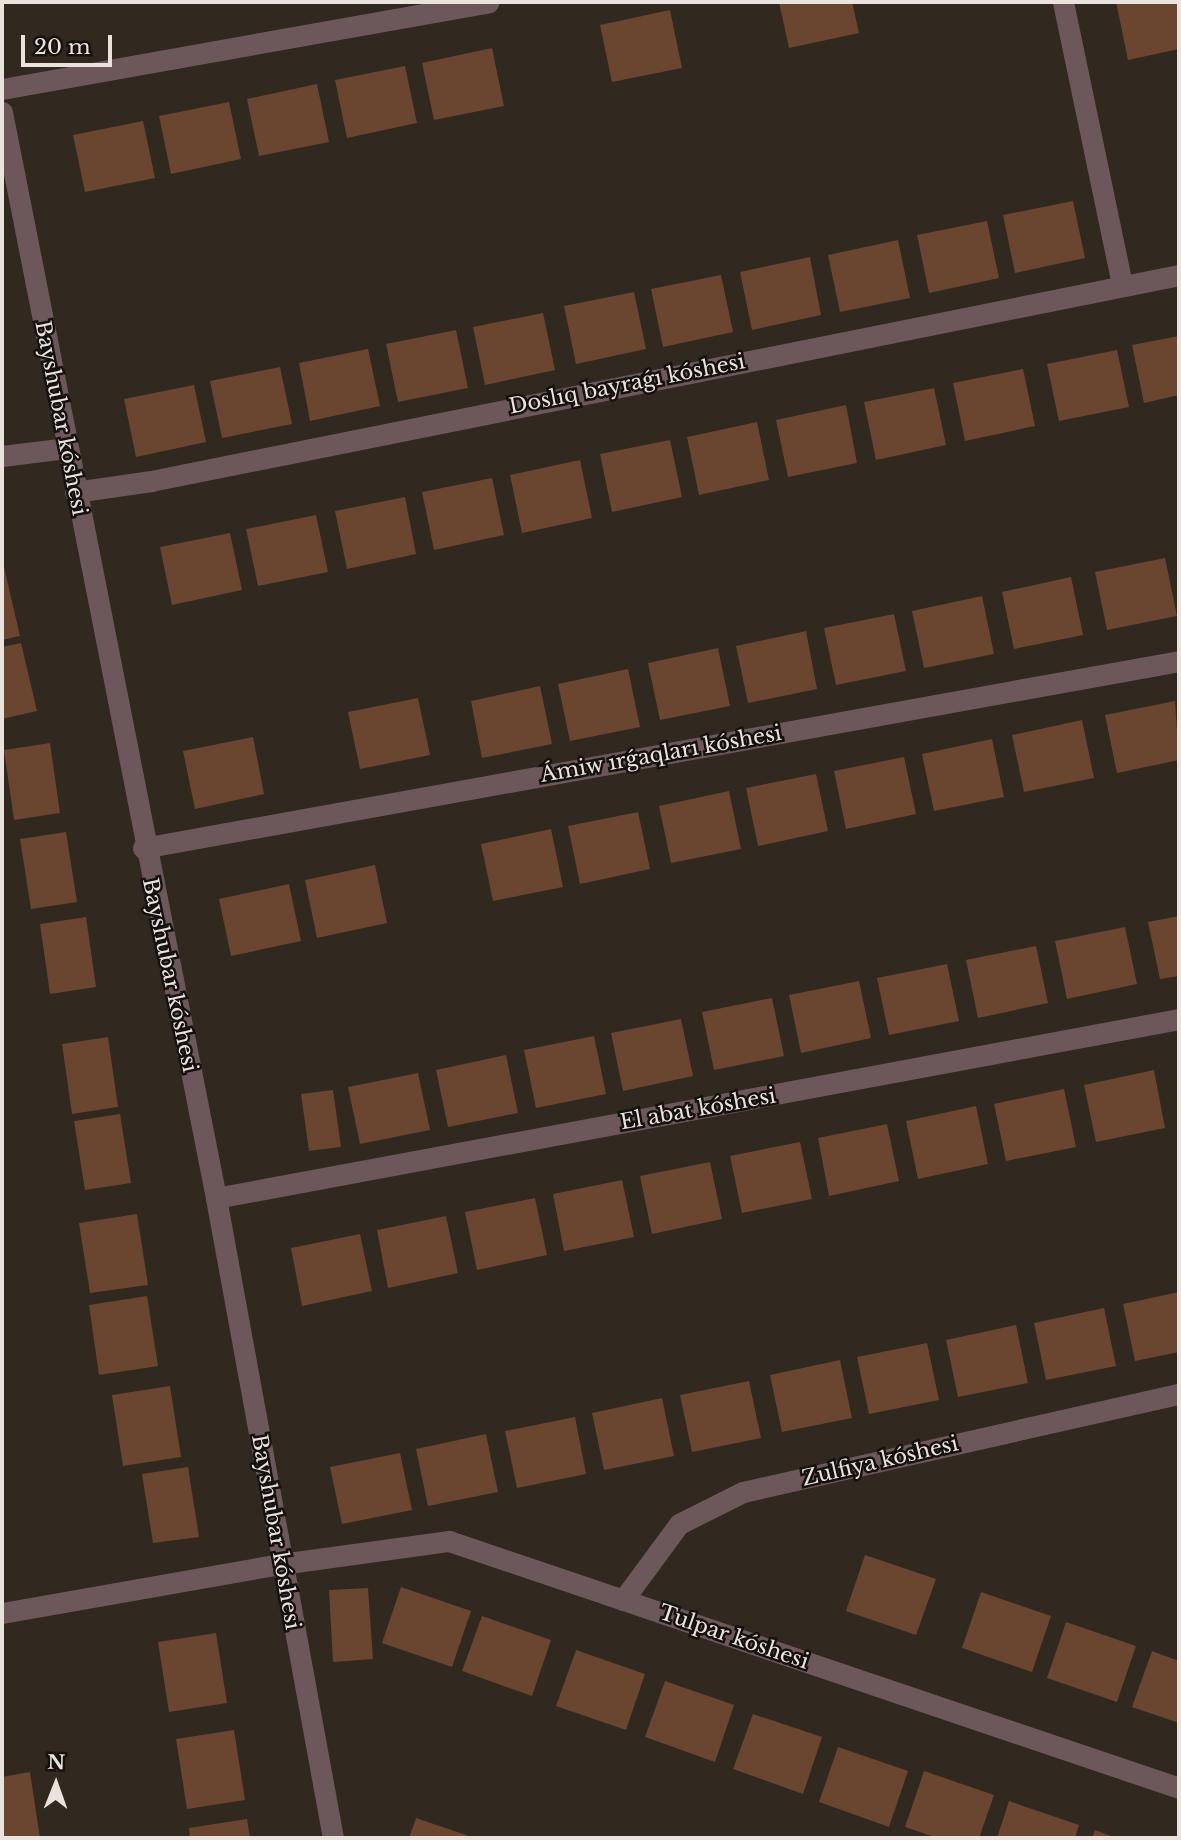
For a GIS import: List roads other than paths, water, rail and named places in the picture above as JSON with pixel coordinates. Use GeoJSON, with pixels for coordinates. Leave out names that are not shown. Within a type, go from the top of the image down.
{"type":"FeatureCollection","features":[{"type":"Feature","properties":{"kind":"street"},"geometry":{"type":"LineString","coordinates":[[2,89],[488,2]]}},
{"type":"Feature","properties":{"kind":"street"},"geometry":{"type":"LineString","coordinates":[[1063,2],[1122,284]]}},
{"type":"Feature","properties":{"kind":"street","name":"Bayshubar kóshesi"},"geometry":{"type":"LineString","coordinates":[[2,112],[143,848],[216,1198],[333,1838]]}},
{"type":"Feature","properties":{"kind":"street","name":"Doslıq bayraǵı kóshesi"},"geometry":{"type":"LineString","coordinates":[[75,492],[151,481],[1122,284],[1179,275]]}},
{"type":"Feature","properties":{"kind":"street"},"geometry":{"type":"LineString","coordinates":[[2,456],[66,448]]}},
{"type":"Feature","properties":{"kind":"street","name":"Ámiw ırǵaqları kóshesi"},"geometry":{"type":"LineString","coordinates":[[143,848],[1179,661]]}},
{"type":"Feature","properties":{"kind":"street","name":"El abat kóshesi"},"geometry":{"type":"LineString","coordinates":[[216,1198],[1179,1019]]}},
{"type":"Feature","properties":{"kind":"street","name":"Zulfiya kóshesi"},"geometry":{"type":"LineString","coordinates":[[623,1600],[679,1524],[743,1492],[1179,1394]]}},
{"type":"Feature","properties":{"kind":"street","name":"Tulpar kóshesi"},"geometry":{"type":"LineString","coordinates":[[2,1613],[281,1563],[449,1541],[1179,1788]]}}]}
